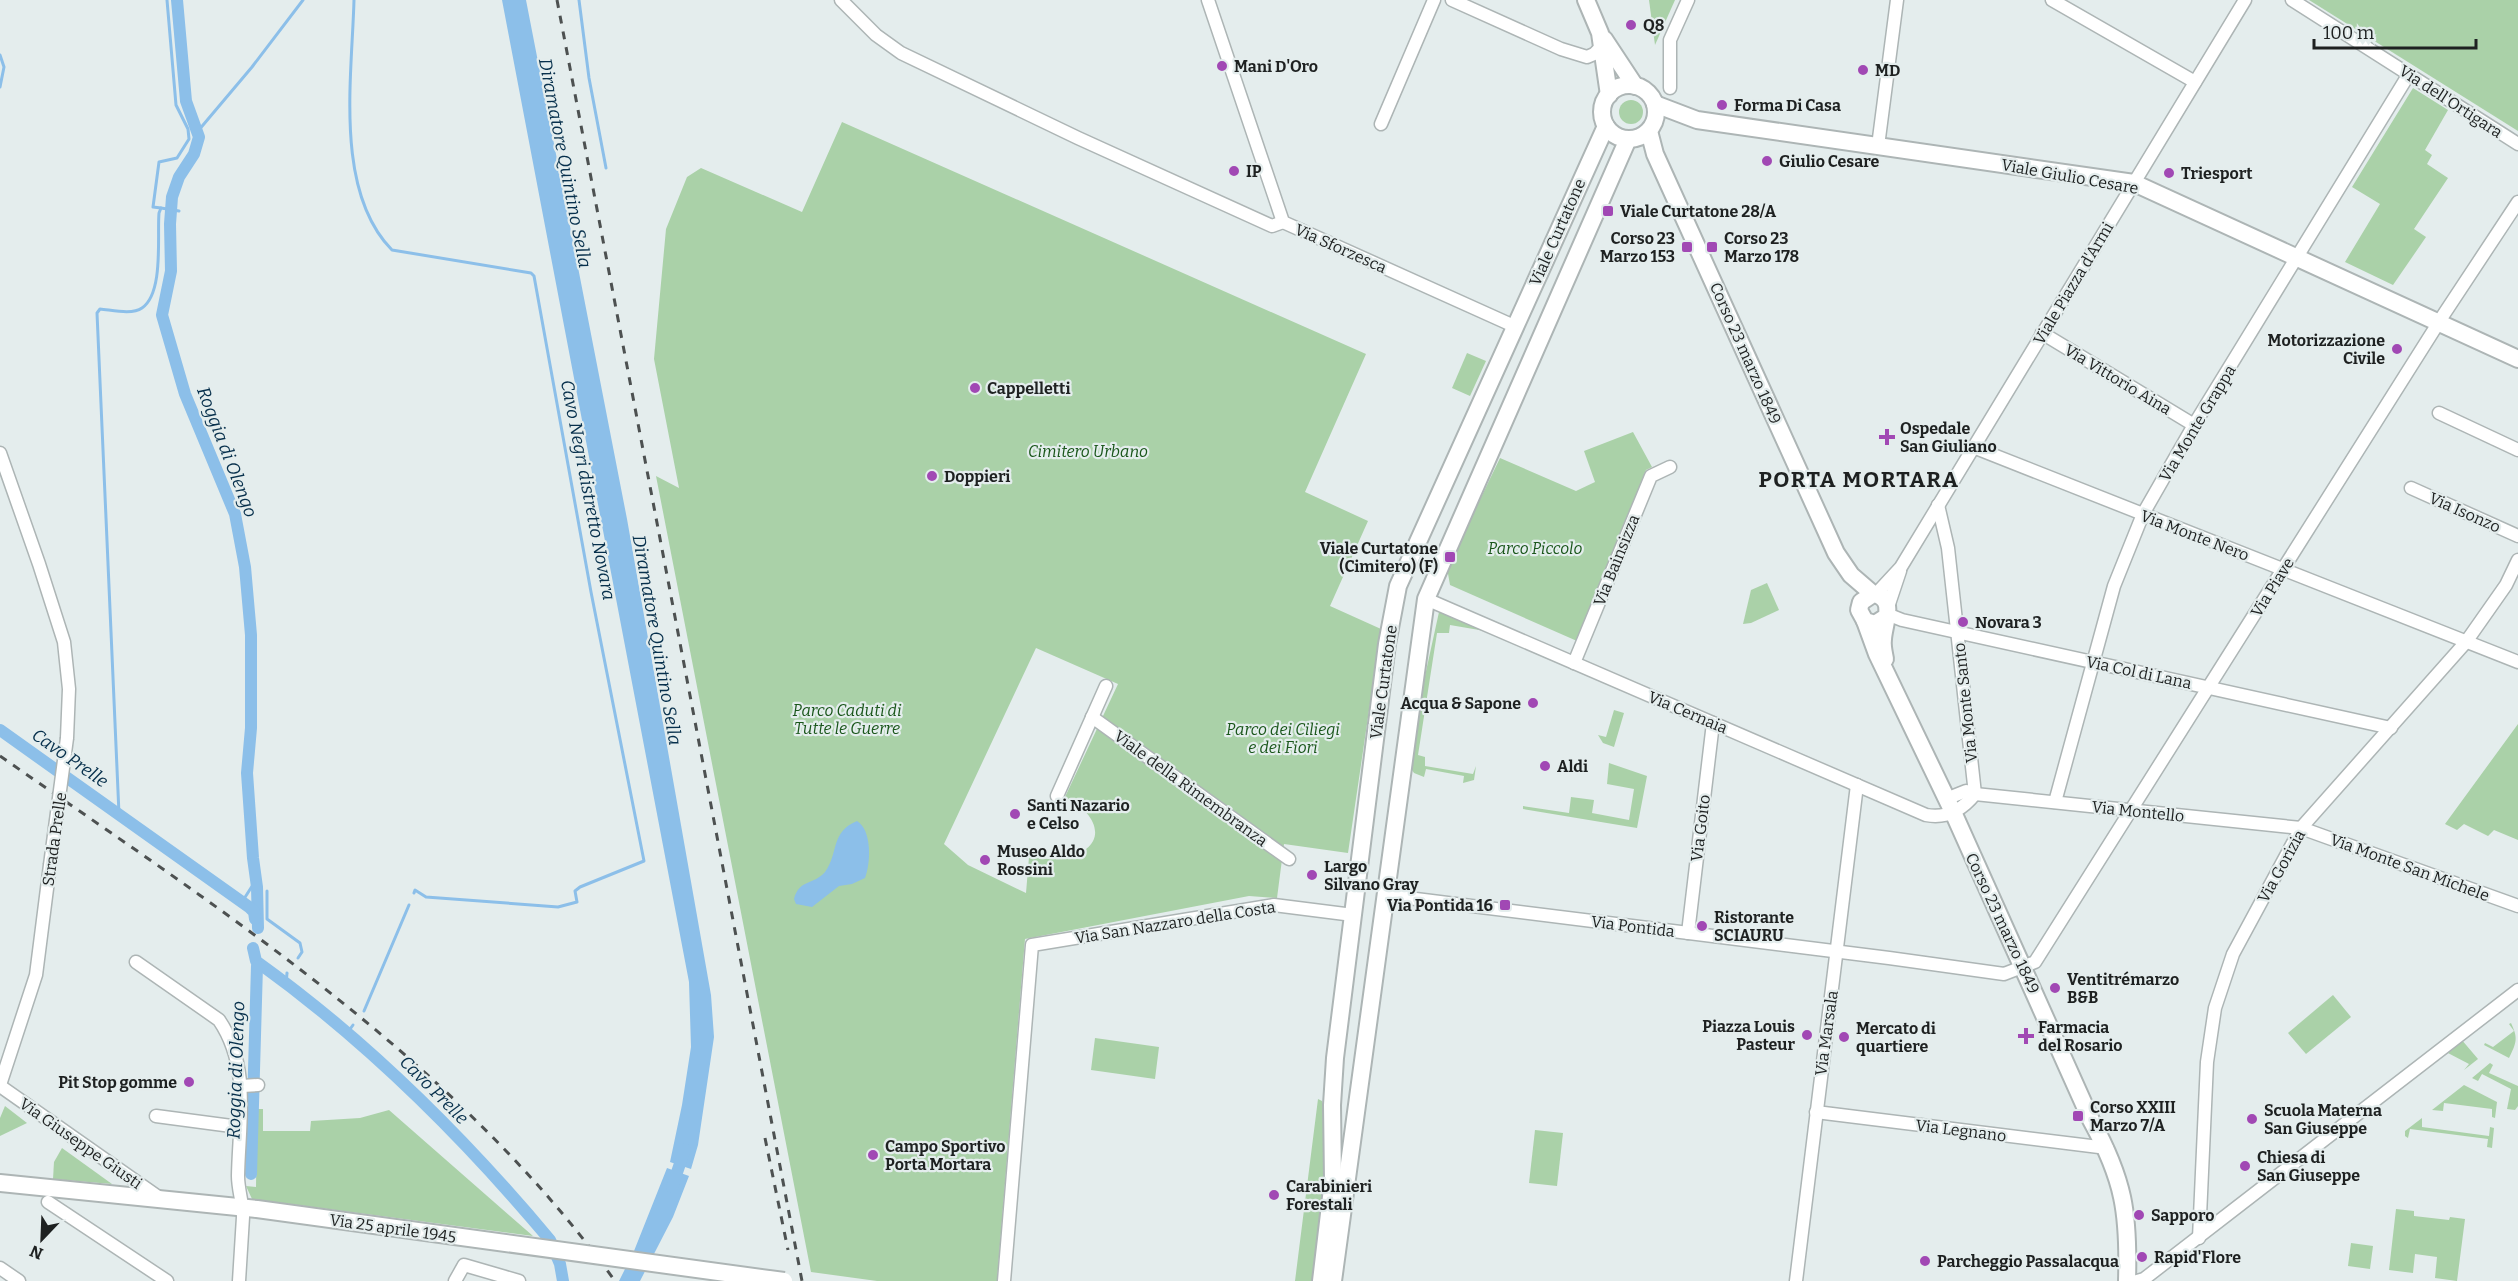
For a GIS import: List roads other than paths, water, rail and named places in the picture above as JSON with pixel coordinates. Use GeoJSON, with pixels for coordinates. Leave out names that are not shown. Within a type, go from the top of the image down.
{"type":"FeatureCollection","features":[{"type":"Feature","properties":{"kind":"main road"},"geometry":{"type":"LineString","coordinates":[[1586,0],[1601,39],[1609,95],[1603,110],[1606,126],[1612,133],[1642,133],[1655,104],[1644,89],[1635,86],[1621,87],[1609,95]]}},
{"type":"Feature","properties":{"kind":"main road"},"geometry":{"type":"LineString","coordinates":[[1601,39],[1635,86]]}},
{"type":"Feature","properties":{"kind":"main road","name":"Viale Giulio Cesare"},"geometry":{"type":"LineString","coordinates":[[1655,104],[1697,120],[2134,183],[2518,359]]}},
{"type":"Feature","properties":{"kind":"main road","name":"Viale Giulio Cesare"},"geometry":{"type":"LineString","coordinates":[[1642,133],[1697,120]]}},
{"type":"Feature","properties":{"kind":"main road","name":"Viale Curtatone"},"geometry":{"type":"LineString","coordinates":[[1321,1281],[1333,1180],[1332,1105],[1335,1058],[1387,644],[1398,586],[1606,126]]}},
{"type":"Feature","properties":{"kind":"main road","name":"Viale Curtatone"},"geometry":{"type":"LineString","coordinates":[[1333,1281],[1426,599],[1642,133]]}},
{"type":"Feature","properties":{"kind":"main road","name":"Corso 23 marzo 1849"},"geometry":{"type":"LineString","coordinates":[[1642,133],[1655,154],[1836,553],[1851,575],[1874,594]]}},
{"type":"Feature","properties":{"kind":"main road","name":"Corso 23 marzo 1849"},"geometry":{"type":"LineString","coordinates":[[1836,553],[1840,570],[1862,614],[1877,654],[1888,672],[2024,967],[2091,1120],[2107,1148],[2119,1180],[2139,1281]]}},
{"type":"Feature","properties":{"kind":"main road"},"geometry":{"type":"LineString","coordinates":[[1874,594],[1885,600],[1887,613],[1875,624],[1862,614],[1864,598],[1874,594]]}},
{"type":"Feature","properties":{"kind":"main road","name":"Corso 23 marzo 1849"},"geometry":{"type":"LineString","coordinates":[[1887,613],[1882,644],[1888,672]]}},
{"type":"Feature","properties":{"kind":"main road","name":"Via 25 aprile 1945"},"geometry":{"type":"LineString","coordinates":[[0,1183],[250,1208],[784,1281]]}},
{"type":"Feature","properties":{"kind":"street"},"geometry":{"type":"LineString","coordinates":[[841,0],[876,35],[901,53],[1078,138],[1272,226],[1283,222]]}},
{"type":"Feature","properties":{"kind":"street","name":"Via Sforzesca"},"geometry":{"type":"LineString","coordinates":[[1208,0],[1283,222],[1514,326]]}},
{"type":"Feature","properties":{"kind":"street"},"geometry":{"type":"LineString","coordinates":[[1381,124],[1434,0]]}},
{"type":"Feature","properties":{"kind":"street"},"geometry":{"type":"LineString","coordinates":[[1452,0],[1561,49],[1587,57],[1594,54],[1601,39]]}},
{"type":"Feature","properties":{"kind":"street"},"geometry":{"type":"LineString","coordinates":[[1670,88],[1670,40],[1688,0]]}},
{"type":"Feature","properties":{"kind":"street"},"geometry":{"type":"LineString","coordinates":[[1878,146],[1897,0]]}},
{"type":"Feature","properties":{"kind":"street"},"geometry":{"type":"LineString","coordinates":[[2052,0],[2195,82]]}},
{"type":"Feature","properties":{"kind":"street","name":"Viale Piazza d'Armi"},"geometry":{"type":"LineString","coordinates":[[1887,613],[1901,567],[2245,0]]}},
{"type":"Feature","properties":{"kind":"street","name":"Via dell'Ortigara"},"geometry":{"type":"LineString","coordinates":[[2292,0],[2518,144]]}},
{"type":"Feature","properties":{"kind":"street","name":"Via Monte Grappa"},"geometry":{"type":"LineString","coordinates":[[2055,802],[2095,663],[2114,586],[2143,514],[2194,425],[2409,74]]}},
{"type":"Feature","properties":{"kind":"street","name":"Via Piave"},"geometry":{"type":"LineString","coordinates":[[2024,967],[2035,962],[2439,322],[2518,202]]}},
{"type":"Feature","properties":{"kind":"street","name":"Via Vittorio Aina"},"geometry":{"type":"LineString","coordinates":[[2043,333],[2194,425]]}},
{"type":"Feature","properties":{"kind":"street"},"geometry":{"type":"LineString","coordinates":[[2439,413],[2518,450]]}},
{"type":"Feature","properties":{"kind":"street","name":"Via Monte Nero"},"geometry":{"type":"LineString","coordinates":[[1973,447],[2518,662]]}},
{"type":"Feature","properties":{"kind":"street","name":"Strada Prelle"},"geometry":{"type":"LineString","coordinates":[[0,453],[64,642],[69,689],[67,738],[36,975],[0,1085]]}},
{"type":"Feature","properties":{"kind":"street","name":"Via Bainsizza"},"geometry":{"type":"LineString","coordinates":[[1574,663],[1651,476],[1670,467]]}},
{"type":"Feature","properties":{"kind":"street","name":"Via Isonzo"},"geometry":{"type":"LineString","coordinates":[[2411,488],[2518,536]]}},
{"type":"Feature","properties":{"kind":"street","name":"Via Monte Santo"},"geometry":{"type":"LineString","coordinates":[[1938,505],[1948,548],[1976,794]]}},
{"type":"Feature","properties":{"kind":"street","name":"Via Gorizia"},"geometry":{"type":"LineString","coordinates":[[2199,1238],[2207,1062],[2215,1008],[2233,954],[2301,828],[2466,642],[2506,585],[2518,560]]}},
{"type":"Feature","properties":{"kind":"street","name":"Viale Piazza d'Armi"},"geometry":{"type":"LineString","coordinates":[[1874,594],[1901,567]]}},
{"type":"Feature","properties":{"kind":"street","name":"Via Cernaia"},"geometry":{"type":"LineString","coordinates":[[1426,599],[1926,815],[1944,816],[1949,806]]}},
{"type":"Feature","properties":{"kind":"street","name":"Via Col di Lana"},"geometry":{"type":"LineString","coordinates":[[1887,613],[1957,632],[2391,728]]}},
{"type":"Feature","properties":{"kind":"street"},"geometry":{"type":"LineString","coordinates":[[1057,796],[1106,686]]}},
{"type":"Feature","properties":{"kind":"street","name":"Viale della Rimembranza"},"geometry":{"type":"LineString","coordinates":[[1092,717],[1289,859]]}},
{"type":"Feature","properties":{"kind":"street","name":"Via Goito"},"geometry":{"type":"LineString","coordinates":[[1688,933],[1713,723]]}},
{"type":"Feature","properties":{"kind":"street","name":"Via Marsala"},"geometry":{"type":"LineString","coordinates":[[1796,1281],[1857,785]]}},
{"type":"Feature","properties":{"kind":"street","name":"Via Montello"},"geometry":{"type":"LineString","coordinates":[[1949,806],[1966,791],[1976,794],[2301,828]]}},
{"type":"Feature","properties":{"kind":"street","name":"Via Monte San Michele"},"geometry":{"type":"LineString","coordinates":[[2301,828],[2518,906]]}},
{"type":"Feature","properties":{"kind":"street","name":"Via Pontida"},"geometry":{"type":"LineString","coordinates":[[1384,895],[1838,951],[2004,974],[2024,967]]}},
{"type":"Feature","properties":{"kind":"street","name":"Via San Nazzaro della Costa"},"geometry":{"type":"LineString","coordinates":[[1004,1281],[1032,945],[1274,904],[1353,915]]}},
{"type":"Feature","properties":{"kind":"street"},"geometry":{"type":"LineString","coordinates":[[136,962],[219,1020],[250,1086],[239,1127],[239,1197],[250,1208],[239,1281]]}},
{"type":"Feature","properties":{"kind":"street"},"geometry":{"type":"LineString","coordinates":[[2139,1281],[2199,1238],[2518,990]]}},
{"type":"Feature","properties":{"kind":"street","name":"Via Giuseppe Giusti"},"geometry":{"type":"LineString","coordinates":[[0,1085],[163,1200]]}},
{"type":"Feature","properties":{"kind":"street","name":"Via Legnano"},"geometry":{"type":"LineString","coordinates":[[1816,1112],[2107,1148]]}},
{"type":"Feature","properties":{"kind":"street"},"geometry":{"type":"LineString","coordinates":[[156,1116],[239,1127]]}},
{"type":"Feature","properties":{"kind":"street"},"geometry":{"type":"LineString","coordinates":[[48,1202],[167,1281]]}},
{"type":"Feature","properties":{"kind":"street"},"geometry":{"type":"LineString","coordinates":[[455,1281],[464,1265],[519,1281]]}},
{"type":"Feature","properties":{"kind":"street"},"geometry":{"type":"LineString","coordinates":[[0,1268],[19,1281]]}},
{"type":"Feature","properties":{"kind":"water"},"geometry":{"type":"Polygon","coordinates":[[[502,0],[526,0],[627,519],[711,995],[714,1037],[698,1145],[691,1169],[670,1162],[691,1047],[689,982],[502,0]]]}},
{"type":"Feature","properties":{"kind":"water"},"geometry":{"type":"Polygon","coordinates":[[[857,821],[862,825],[868,839],[868,864],[865,878],[852,884],[839,886],[812,907],[796,904],[794,899],[799,888],[825,872],[839,837],[848,826],[857,821]]]}},
{"type":"Feature","properties":{"kind":"water"},"geometry":{"type":"Polygon","coordinates":[[[667,1168],[689,1176],[673,1217],[640,1281],[619,1281],[634,1251],[667,1168]]]}},
{"type":"Feature","properties":{"kind":"waterway"},"geometry":{"type":"LineString","coordinates":[[161,208],[153,207],[159,162],[177,158],[189,139],[188,129],[176,105],[167,0]]}},
{"type":"Feature","properties":{"kind":"waterway","name":"Roggia di Olengo"},"geometry":{"type":"LineString","coordinates":[[177,0],[186,101],[199,137],[194,154],[179,177],[172,197],[171,271],[162,315],[185,394],[235,514],[245,567],[251,635],[251,728],[247,773],[257,887],[258,928]]}},
{"type":"Feature","properties":{"kind":"waterway"},"geometry":{"type":"LineString","coordinates":[[198,131],[252,67],[303,0]]}},
{"type":"Feature","properties":{"kind":"waterway","name":"Cavo Negri distretto Novara"},"geometry":{"type":"LineString","coordinates":[[354,0],[350,132],[361,197],[374,225],[392,250],[531,273],[534,276],[591,592],[644,861],[580,887],[575,891],[577,902],[558,907],[426,897],[415,890],[414,893]]}},
{"type":"Feature","properties":{"kind":"waterway"},"geometry":{"type":"LineString","coordinates":[[579,0],[589,78],[606,168]]}},
{"type":"Feature","properties":{"kind":"waterway"},"geometry":{"type":"LineString","coordinates":[[0,55],[4,67],[0,87]]}},
{"type":"Feature","properties":{"kind":"waterway"},"geometry":{"type":"LineString","coordinates":[[119,814],[97,313],[100,309],[122,312],[138,310],[149,301],[157,277],[159,213],[161,208],[179,211]]}},
{"type":"Feature","properties":{"kind":"waterway","name":"Cavo Prelle"},"geometry":{"type":"LineString","coordinates":[[0,730],[249,907],[254,912],[255,919]]}},
{"type":"Feature","properties":{"kind":"waterway"},"geometry":{"type":"LineString","coordinates":[[242,902],[256,880]]}},
{"type":"Feature","properties":{"kind":"waterway"},"geometry":{"type":"LineString","coordinates":[[267,891],[267,919],[300,943],[302,952],[298,958]]}},
{"type":"Feature","properties":{"kind":"waterway","name":"Cavo Negri distretto Novara"},"geometry":{"type":"LineString","coordinates":[[364,1011],[409,905]]}},
{"type":"Feature","properties":{"kind":"waterway","name":"Cavo Prelle"},"geometry":{"type":"LineString","coordinates":[[253,948],[256,961],[336,1023],[412,1091],[483,1164],[550,1240],[560,1264],[563,1281]]}},
{"type":"Feature","properties":{"kind":"waterway","name":"Roggia di Olengo"},"geometry":{"type":"LineString","coordinates":[[251,1174],[257,966]]}},
{"type":"Feature","properties":{"kind":"waterway"},"geometry":{"type":"LineString","coordinates":[[286,984],[287,973]]}},
{"type":"Feature","properties":{"kind":"waterway","name":"Cavo Negri distretto Novara"},"geometry":{"type":"LineString","coordinates":[[348,1032],[353,1025]]}},
{"type":"Feature","properties":{"kind":"waterway","name":"Diramatore Quintino Sella"},"geometry":{"type":"LineString","coordinates":[[672,1187],[685,1149]]}},
{"type":"Feature","properties":{"kind":"railway"},"geometry":{"type":"LineString","coordinates":[[557,0],[802,1281]]}},
{"type":"Feature","properties":{"kind":"railway"},"geometry":{"type":"LineString","coordinates":[[0,756],[250,931],[408,1058],[482,1127],[552,1201],[615,1281]]}},
{"type":"Feature","properties":{"kind":"railway"},"geometry":{"type":"LineString","coordinates":[[765,1138],[788,1250]]}},
{"type":"Feature","properties":{"kind":"place","name":"Q8"},"geometry":{"type":"Point","coordinates":[1631,25]}},
{"type":"Feature","properties":{"kind":"place","name":"Mani D'Oro"},"geometry":{"type":"Point","coordinates":[1222,66]}},
{"type":"Feature","properties":{"kind":"place","name":"MD"},"geometry":{"type":"Point","coordinates":[1863,70]}},
{"type":"Feature","properties":{"kind":"place","name":"Forma Di Casa"},"geometry":{"type":"Point","coordinates":[1722,105]}},
{"type":"Feature","properties":{"kind":"place","name":"Giulio Cesare"},"geometry":{"type":"Point","coordinates":[1767,161]}},
{"type":"Feature","properties":{"kind":"place","name":"IP"},"geometry":{"type":"Point","coordinates":[1234,171]}},
{"type":"Feature","properties":{"kind":"place","name":"Triesport"},"geometry":{"type":"Point","coordinates":[2169,173]}},
{"type":"Feature","properties":{"kind":"place","name":"Viale Curtatone 28/A"},"geometry":{"type":"Point","coordinates":[1608,211]}},
{"type":"Feature","properties":{"kind":"place","name":"Corso 23 Marzo 153"},"geometry":{"type":"Point","coordinates":[1687,247]}},
{"type":"Feature","properties":{"kind":"place","name":"Corso 23 Marzo 178"},"geometry":{"type":"Point","coordinates":[1712,247]}},
{"type":"Feature","properties":{"kind":"place","name":"Motorizzazione Civile"},"geometry":{"type":"Point","coordinates":[2397,349]}},
{"type":"Feature","properties":{"kind":"place","name":"Cappelletti"},"geometry":{"type":"Point","coordinates":[975,388]}},
{"type":"Feature","properties":{"kind":"place","name":"Ospedale San Giuliano"},"geometry":{"type":"Point","coordinates":[1887,437]}},
{"type":"Feature","properties":{"kind":"place","name":"Doppieri"},"geometry":{"type":"Point","coordinates":[932,476]}},
{"type":"Feature","properties":{"kind":"place","name":"Viale Curtatone (Cimitero) (F)"},"geometry":{"type":"Point","coordinates":[1450,557]}},
{"type":"Feature","properties":{"kind":"place","name":"Novara 3"},"geometry":{"type":"Point","coordinates":[1963,622]}},
{"type":"Feature","properties":{"kind":"place","name":"Acqua & Sapone"},"geometry":{"type":"Point","coordinates":[1533,703]}},
{"type":"Feature","properties":{"kind":"place","name":"Aldi"},"geometry":{"type":"Point","coordinates":[1545,766]}},
{"type":"Feature","properties":{"kind":"place","name":"Santi Nazario e Celso"},"geometry":{"type":"Point","coordinates":[1015,814]}},
{"type":"Feature","properties":{"kind":"place","name":"Museo Aldo Rossini"},"geometry":{"type":"Point","coordinates":[985,860]}},
{"type":"Feature","properties":{"kind":"place","name":"Largo Silvano Gray"},"geometry":{"type":"Point","coordinates":[1312,875]}},
{"type":"Feature","properties":{"kind":"place","name":"Via Pontida 16"},"geometry":{"type":"Point","coordinates":[1505,905]}},
{"type":"Feature","properties":{"kind":"place","name":"Ristorante SCIAURU"},"geometry":{"type":"Point","coordinates":[1702,926]}},
{"type":"Feature","properties":{"kind":"place","name":"Ventitrémarzo B&B"},"geometry":{"type":"Point","coordinates":[2055,988]}},
{"type":"Feature","properties":{"kind":"place","name":"Piazza Louis Pasteur"},"geometry":{"type":"Point","coordinates":[1807,1035]}},
{"type":"Feature","properties":{"kind":"place","name":"Farmacia del Rosario"},"geometry":{"type":"Point","coordinates":[2026,1036]}},
{"type":"Feature","properties":{"kind":"place","name":"Mercato di quartiere"},"geometry":{"type":"Point","coordinates":[1844,1037]}},
{"type":"Feature","properties":{"kind":"place","name":"Pit Stop gomme"},"geometry":{"type":"Point","coordinates":[189,1082]}},
{"type":"Feature","properties":{"kind":"place","name":"Corso XXIII Marzo 7/A"},"geometry":{"type":"Point","coordinates":[2078,1116]}},
{"type":"Feature","properties":{"kind":"place","name":"Scuola Materna San Giuseppe"},"geometry":{"type":"Point","coordinates":[2252,1119]}},
{"type":"Feature","properties":{"kind":"place","name":"Campo Sportivo Porta Mortara"},"geometry":{"type":"Point","coordinates":[873,1155]}},
{"type":"Feature","properties":{"kind":"place","name":"Chiesa di San Giuseppe"},"geometry":{"type":"Point","coordinates":[2245,1166]}},
{"type":"Feature","properties":{"kind":"place","name":"Carabinieri Forestali"},"geometry":{"type":"Point","coordinates":[1274,1195]}},
{"type":"Feature","properties":{"kind":"place","name":"Sapporo"},"geometry":{"type":"Point","coordinates":[2139,1215]}},
{"type":"Feature","properties":{"kind":"place","name":"Rapid'Flore"},"geometry":{"type":"Point","coordinates":[2142,1257]}},
{"type":"Feature","properties":{"kind":"place","name":"Parcheggio Passalacqua"},"geometry":{"type":"Point","coordinates":[1925,1261]}},
{"type":"Feature","properties":{"kind":"district","name":"PORTA MORTARA"},"geometry":{"type":"Point","coordinates":[1859,479]}},
{"type":"Feature","properties":{"kind":"park label","name":"Cimitero Urbano"},"geometry":{"type":"Point","coordinates":[1088,451]}},
{"type":"Feature","properties":{"kind":"park label","name":"Parco Piccolo"},"geometry":{"type":"Point","coordinates":[1535,548]}},
{"type":"Feature","properties":{"kind":"park label","name":"Parco Caduti di Tutte le Guerre"},"geometry":{"type":"Point","coordinates":[847,719]}},
{"type":"Feature","properties":{"kind":"park label","name":"Parco dei Ciliegi e dei Fiori"},"geometry":{"type":"Point","coordinates":[1283,738]}}]}
